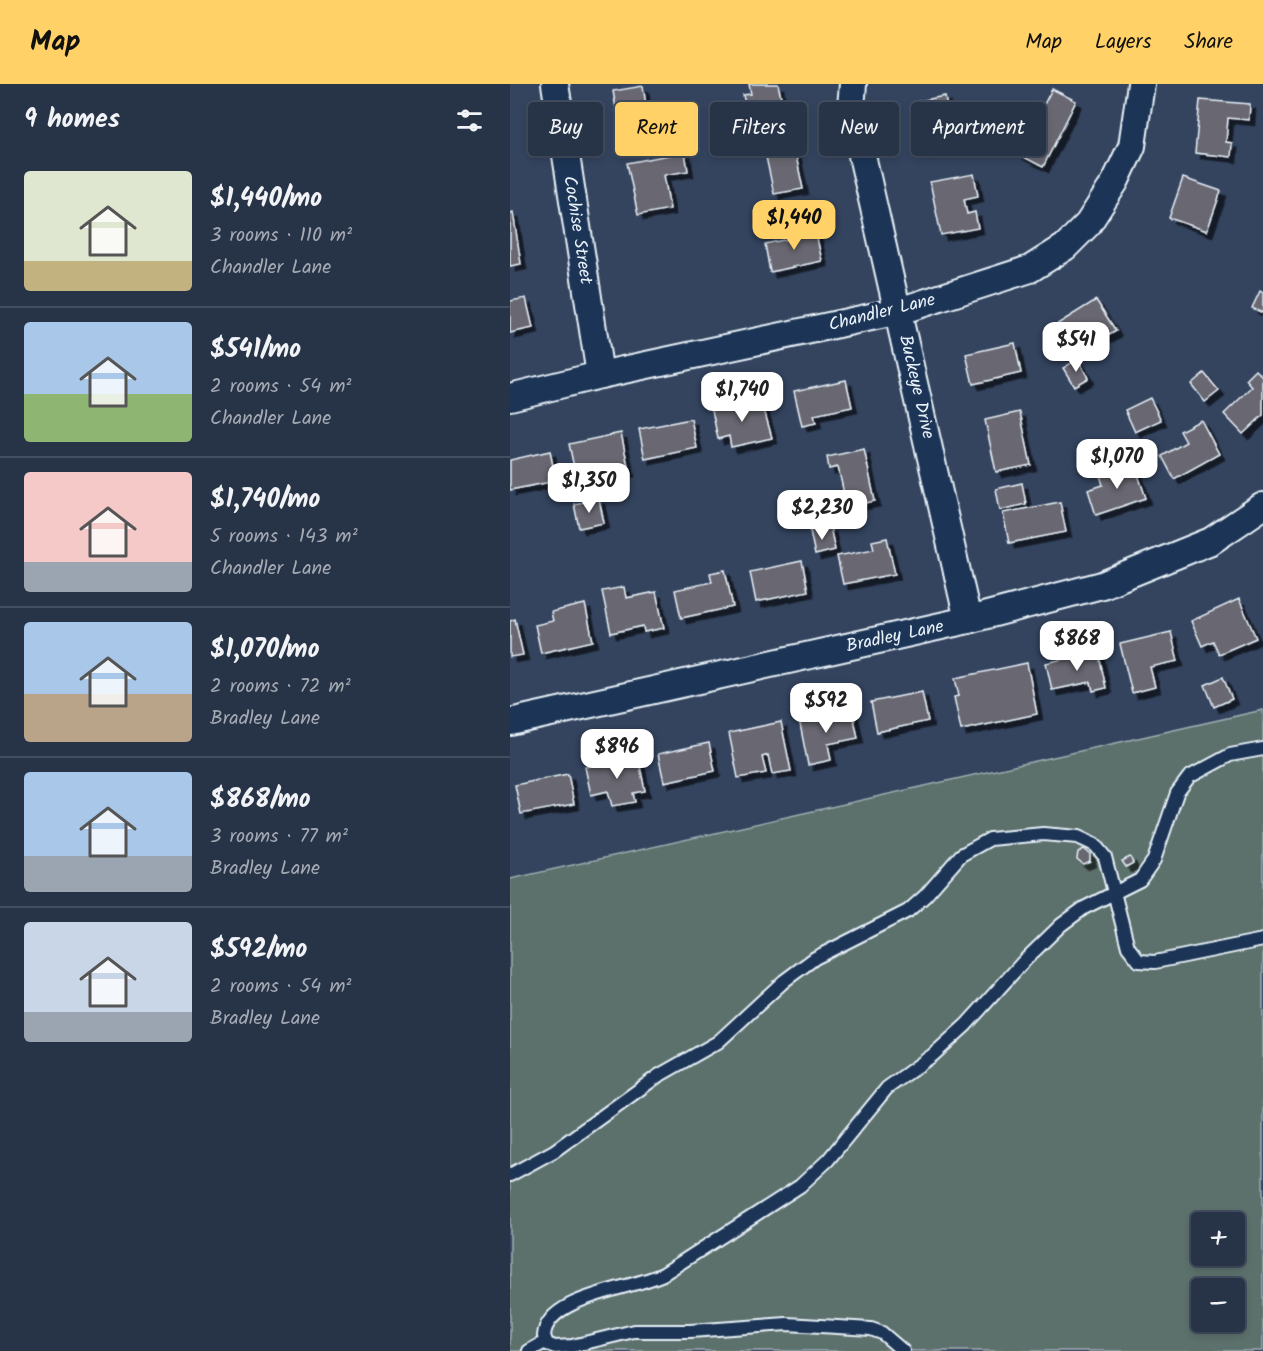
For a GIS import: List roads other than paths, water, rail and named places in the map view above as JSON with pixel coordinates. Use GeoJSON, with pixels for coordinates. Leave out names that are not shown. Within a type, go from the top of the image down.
{"type":"FeatureCollection","features":[{"type":"Feature","properties":{"kind":"street","name":"Cochise Street"},"geometry":{"type":"LineString","coordinates":[[555,84],[600,375]]}},
{"type":"Feature","properties":{"kind":"street","name":"Buckeye Drive"},"geometry":{"type":"LineString","coordinates":[[853,84],[851,107],[968,620]]}},
{"type":"Feature","properties":{"kind":"street","name":"Chandler Lane"},"geometry":{"type":"LineString","coordinates":[[510,397],[600,375],[899,311],[1030,269],[1065,247],[1088,224],[1115,182],[1132,146],[1141,84]]}},
{"type":"Feature","properties":{"kind":"street","name":"Bradley Lane"},"geometry":{"type":"LineString","coordinates":[[510,722],[968,620],[1102,585],[1211,541],[1263,506]]}},
{"type":"Feature","properties":{"kind":"lane"},"geometry":{"type":"LineString","coordinates":[[545,1342],[544,1330],[562,1309],[592,1296],[644,1283],[663,1274],[800,1186],[834,1154],[887,1088],[910,1069],[933,1055],[966,1025],[1023,962],[1061,925],[1084,908],[1140,880],[1150,868],[1173,801],[1184,782],[1196,772],[1230,755],[1263,749]]}},
{"type":"Feature","properties":{"kind":"lane"},"geometry":{"type":"LineString","coordinates":[[510,1175],[554,1151],[658,1076],[718,1042],[784,981],[815,958],[908,911],[921,901],[961,855],[974,846],[1001,837],[1027,834],[1084,839],[1095,845],[1105,857],[1128,947],[1139,961],[1155,962],[1263,940]]}},
{"type":"Feature","properties":{"kind":"lane"},"geometry":{"type":"LineString","coordinates":[[529,1351],[545,1342],[561,1347],[634,1331],[690,1331],[753,1325],[862,1327],[877,1330],[903,1351]]}}]}
